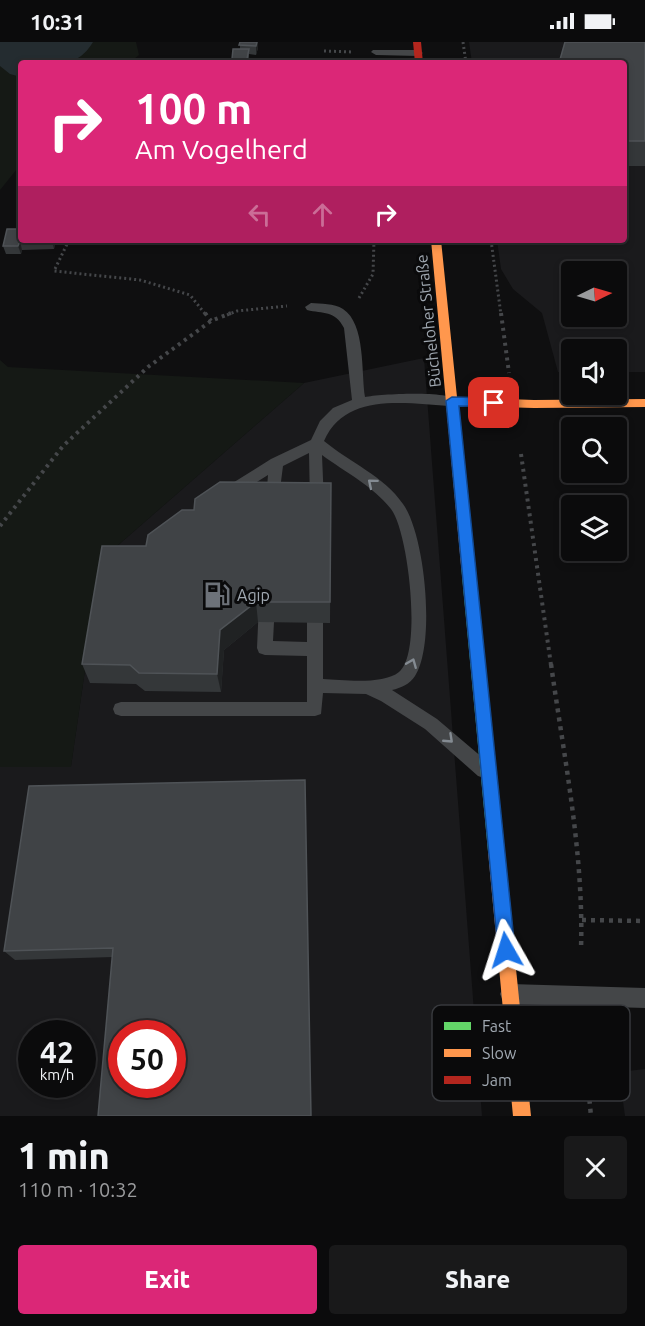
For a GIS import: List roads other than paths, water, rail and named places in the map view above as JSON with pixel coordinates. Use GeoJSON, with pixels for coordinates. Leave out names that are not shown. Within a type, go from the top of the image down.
{"type":"FeatureCollection","features":[{"type":"Feature","properties":{"kind":"main road","name":"Bücheloher Straße"},"geometry":{"type":"LineString","coordinates":[[436,243],[511,1005]]}},
{"type":"Feature","properties":{"kind":"main road"},"geometry":{"type":"LineString","coordinates":[[452,401],[534,404],[645,403]]}},
{"type":"Feature","properties":{"kind":"main road","name":"Bücheloher Straße"},"geometry":{"type":"LineString","coordinates":[[521,1101],[522,1116]]}},
{"type":"Feature","properties":{"kind":"lane"},"geometry":{"type":"LineString","coordinates":[[376,52],[418,53]]}},
{"type":"Feature","properties":{"kind":"lane"},"geometry":{"type":"LineString","coordinates":[[311,307],[327,308],[339,312],[348,321],[353,334],[354,372],[359,402]]}},
{"type":"Feature","properties":{"kind":"lane"},"geometry":{"type":"LineString","coordinates":[[317,517],[317,443],[322,429],[332,417],[343,408],[359,402],[394,399],[452,401]]}},
{"type":"Feature","properties":{"kind":"lane"},"geometry":{"type":"LineString","coordinates":[[215,501],[276,463],[317,443]]}},
{"type":"Feature","properties":{"kind":"lane"},"geometry":{"type":"LineString","coordinates":[[315,686],[390,685],[406,677],[415,661],[418,639],[411,538],[404,517],[389,497],[367,477],[331,456],[317,443]]}},
{"type":"Feature","properties":{"kind":"lane"},"geometry":{"type":"LineString","coordinates":[[272,516],[276,463]]}},
{"type":"Feature","properties":{"kind":"lane"},"geometry":{"type":"LineString","coordinates":[[268,587],[265,648],[315,649]]}},
{"type":"Feature","properties":{"kind":"lane"},"geometry":{"type":"LineString","coordinates":[[121,710],[315,709],[315,587]]}},
{"type":"Feature","properties":{"kind":"lane"},"geometry":{"type":"LineString","coordinates":[[365,686],[388,695],[439,729],[489,775]]}},
{"type":"Feature","properties":{"kind":"lane"},"geometry":{"type":"LineString","coordinates":[[510,994],[645,998]]}},
{"type":"Feature","properties":{"kind":"place","name":"Agip"},"geometry":{"type":"Point","coordinates":[217,595]}}]}
